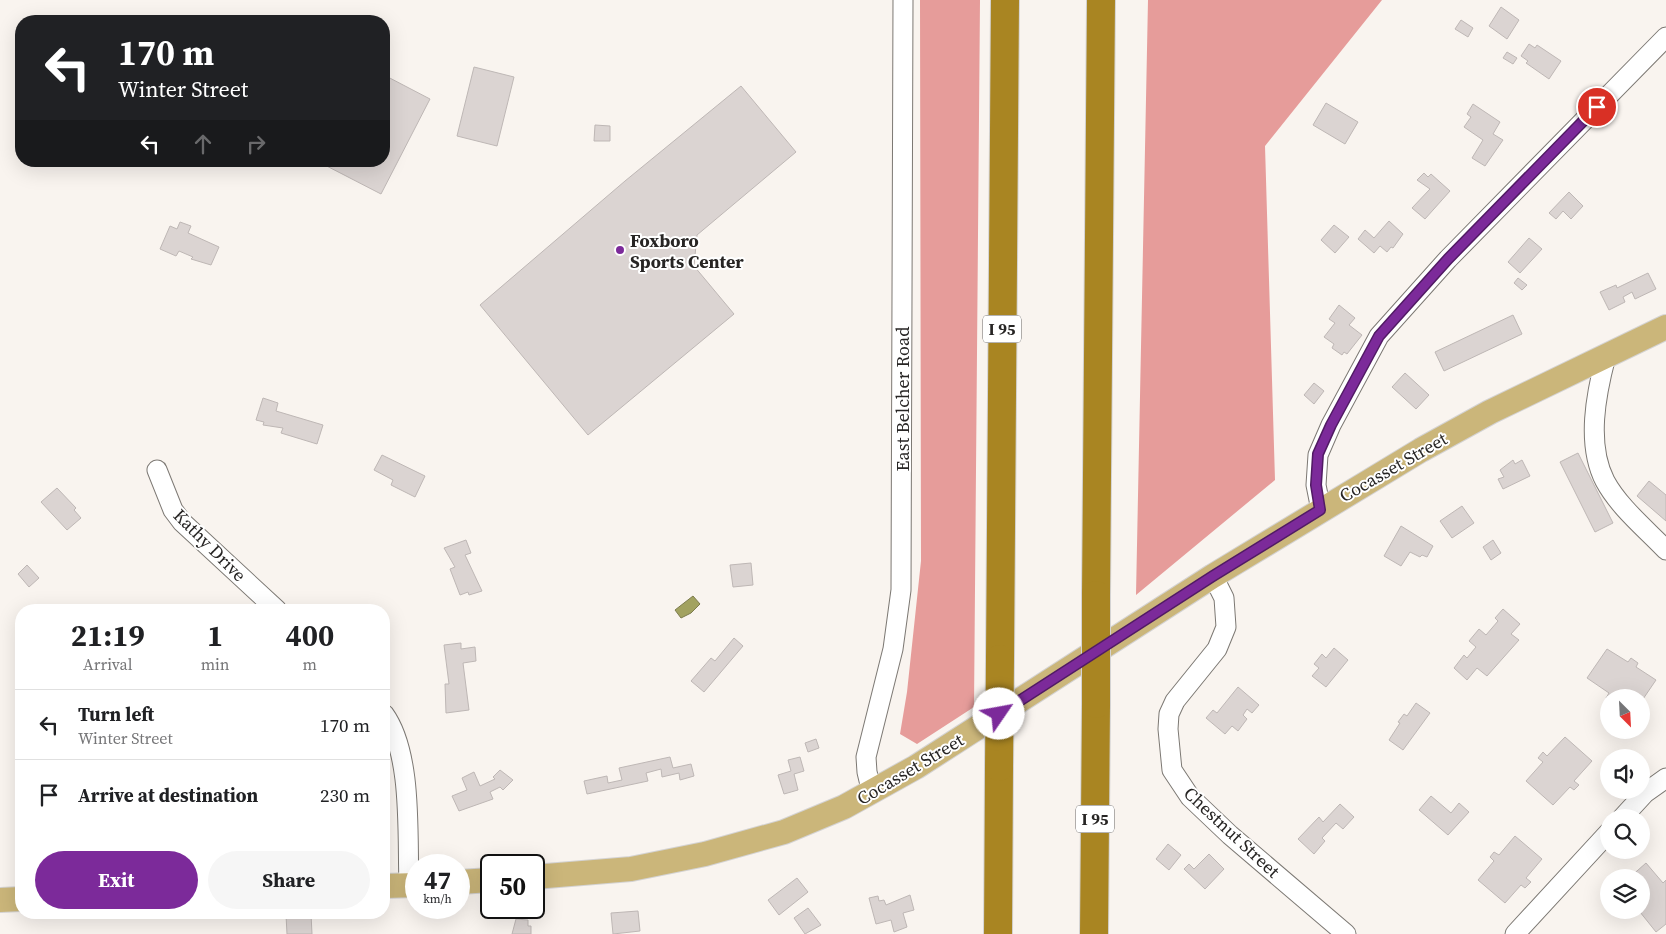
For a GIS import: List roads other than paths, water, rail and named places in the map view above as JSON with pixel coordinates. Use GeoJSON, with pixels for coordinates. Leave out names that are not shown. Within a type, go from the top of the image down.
{"type":"FeatureCollection","features":[{"type":"Feature","properties":{"kind":"highway","name":"I 95"},"geometry":{"type":"LineString","coordinates":[[998,934],[1005,0]]}},
{"type":"Feature","properties":{"kind":"highway","name":"I 95"},"geometry":{"type":"LineString","coordinates":[[1094,934],[1101,0]]}},
{"type":"Feature","properties":{"kind":"main road","name":"Cocasset Street"},"geometry":{"type":"LineString","coordinates":[[545,876],[625,870],[705,854],[797,828],[872,793],[916,767],[1213,576],[1320,510],[1458,429],[1666,327]]}},
{"type":"Feature","properties":{"kind":"main road"},"geometry":{"type":"LineString","coordinates":[[390,886],[405,885]]}},
{"type":"Feature","properties":{"kind":"main road"},"geometry":{"type":"LineString","coordinates":[[0,900],[15,899]]}},
{"type":"Feature","properties":{"kind":"street","name":"East Belcher Road"},"geometry":{"type":"LineString","coordinates":[[872,793],[866,770],[866,757],[893,648],[901,590],[903,0]]}},
{"type":"Feature","properties":{"kind":"street"},"geometry":{"type":"LineString","coordinates":[[1320,510],[1316,485],[1318,454],[1331,425],[1379,336],[1448,259],[1666,36]]}},
{"type":"Feature","properties":{"kind":"street"},"geometry":{"type":"LineString","coordinates":[[1606,356],[1594,426],[1599,463],[1604,480],[1612,492],[1666,550]]}},
{"type":"Feature","properties":{"kind":"street","name":"Kathy Drive"},"geometry":{"type":"LineString","coordinates":[[157,470],[173,510],[182,522],[271,604]]}},
{"type":"Feature","properties":{"kind":"street","name":"Chestnut Street"},"geometry":{"type":"LineString","coordinates":[[1213,576],[1224,598],[1226,627],[1217,649],[1175,701],[1169,714],[1168,728],[1172,770],[1190,796],[1230,835],[1346,934]]}},
{"type":"Feature","properties":{"kind":"street"},"geometry":{"type":"LineString","coordinates":[[390,726],[396,738],[405,775],[411,854]]}},
{"type":"Feature","properties":{"kind":"street"},"geometry":{"type":"LineString","coordinates":[[1630,809],[1645,793],[1666,778]]}},
{"type":"Feature","properties":{"kind":"street"},"geometry":{"type":"LineString","coordinates":[[1515,934],[1600,842]]}},
{"type":"Feature","properties":{"kind":"place","name":"Foxboro Sports Center"},"geometry":{"type":"Point","coordinates":[620,250]}}]}
